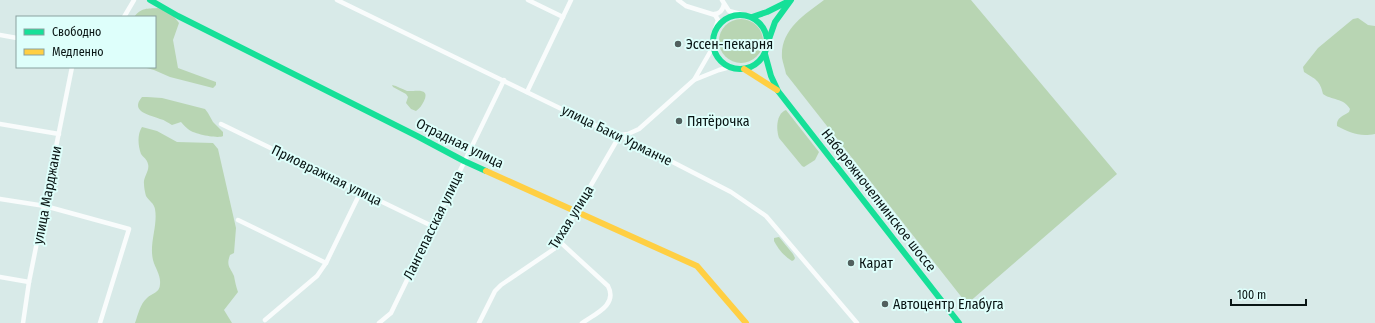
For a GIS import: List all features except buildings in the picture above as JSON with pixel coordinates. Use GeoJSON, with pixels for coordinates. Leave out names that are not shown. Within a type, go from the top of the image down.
{"type":"FeatureCollection","features":[{"type":"Feature","properties":{"kind":"street"},"geometry":{"type":"LineString","coordinates":[[125,16],[134,0]]}},
{"type":"Feature","properties":{"kind":"street","name":"Отрадная улица"},"geometry":{"type":"LineString","coordinates":[[150,0],[178,16],[464,161],[697,266],[746,323]]}},
{"type":"Feature","properties":{"kind":"street","name":"улица Баки Урманче"},"geometry":{"type":"LineString","coordinates":[[337,0],[348,2],[527,92],[609,132],[620,135],[731,192],[766,216],[857,323]]}},
{"type":"Feature","properties":{"kind":"street"},"geometry":{"type":"LineString","coordinates":[[528,0],[563,17]]}},
{"type":"Feature","properties":{"kind":"street"},"geometry":{"type":"LineString","coordinates":[[527,92],[571,0]]}},
{"type":"Feature","properties":{"kind":"street"},"geometry":{"type":"LineString","coordinates":[[678,0],[686,6],[714,14],[720,12],[723,8],[723,2]]}},
{"type":"Feature","properties":{"kind":"street"},"geometry":{"type":"LineString","coordinates":[[752,17],[767,12],[791,0]]}},
{"type":"Feature","properties":{"kind":"street"},"geometry":{"type":"LineString","coordinates":[[694,80],[730,67],[744,69],[756,64],[765,54],[775,22],[791,0]]}},
{"type":"Feature","properties":{"kind":"street"},"geometry":{"type":"LineString","coordinates":[[723,2],[729,10],[758,20],[766,31],[768,44]]}},
{"type":"Feature","properties":{"kind":"street"},"geometry":{"type":"LineString","coordinates":[[714,14],[718,20],[714,33],[714,47],[719,59],[730,67]]}},
{"type":"Feature","properties":{"kind":"street"},"geometry":{"type":"LineString","coordinates":[[714,33],[725,19],[741,14]]}},
{"type":"Feature","properties":{"kind":"street"},"geometry":{"type":"LineString","coordinates":[[0,36],[16,38]]}},
{"type":"Feature","properties":{"kind":"street"},"geometry":{"type":"LineString","coordinates":[[620,135],[628,134],[639,129],[694,80],[714,47]]}},
{"type":"Feature","properties":{"kind":"street","name":"Набережночелнинское шоссе"},"geometry":{"type":"LineString","coordinates":[[765,54],[771,76],[778,91],[959,323]]}},
{"type":"Feature","properties":{"kind":"street","name":"улица Марджани"},"geometry":{"type":"LineString","coordinates":[[23,323],[29,282],[72,68]]}},
{"type":"Feature","properties":{"kind":"street","name":"Набережночелнинское шоссе"},"geometry":{"type":"LineString","coordinates":[[744,69],[762,78],[778,91]]}},
{"type":"Feature","properties":{"kind":"street","name":"Лангепасская улица"},"geometry":{"type":"LineString","coordinates":[[379,323],[391,313],[504,80]]}},
{"type":"Feature","properties":{"kind":"street"},"geometry":{"type":"LineString","coordinates":[[0,124],[59,134]]}},
{"type":"Feature","properties":{"kind":"street","name":"Приовражная улица"},"geometry":{"type":"LineString","coordinates":[[221,124],[432,226]]}},
{"type":"Feature","properties":{"kind":"street","name":"Тихая улица"},"geometry":{"type":"LineString","coordinates":[[479,323],[495,291],[501,285],[554,249],[620,135]]}},
{"type":"Feature","properties":{"kind":"street"},"geometry":{"type":"LineString","coordinates":[[264,320],[317,276],[326,263],[361,191]]}},
{"type":"Feature","properties":{"kind":"street"},"geometry":{"type":"LineString","coordinates":[[0,199],[45,206],[129,229],[100,323]]}},
{"type":"Feature","properties":{"kind":"street"},"geometry":{"type":"LineString","coordinates":[[238,220],[326,263]]}},
{"type":"Feature","properties":{"kind":"street"},"geometry":{"type":"LineString","coordinates":[[559,241],[608,286],[611,296],[608,304],[582,323]]}},
{"type":"Feature","properties":{"kind":"street"},"geometry":{"type":"LineString","coordinates":[[0,277],[29,282]]}},
{"type":"Feature","properties":{"kind":"green space"},"geometry":{"type":"Polygon","coordinates":[[[824,0],[971,0],[1117,174],[967,304],[786,74],[782,58],[782,48],[789,31],[801,18],[824,0]]]}},
{"type":"Feature","properties":{"kind":"green space"},"geometry":{"type":"Polygon","coordinates":[[[158,8],[172,14],[179,23],[173,40],[178,68],[216,82],[216,85],[213,88],[170,77],[147,68],[156,68],[156,16],[135,16],[142,10],[158,8]]]}},
{"type":"Feature","properties":{"kind":"green space"},"geometry":{"type":"Polygon","coordinates":[[[1358,18],[1368,25],[1375,26],[1375,134],[1369,135],[1355,134],[1337,126],[1339,119],[1349,112],[1350,109],[1341,101],[1323,94],[1319,83],[1304,72],[1303,67],[1318,48],[1353,19],[1358,18]]]}},
{"type":"Feature","properties":{"kind":"green space"},"geometry":{"type":"Polygon","coordinates":[[[741,19],[753,23],[759,29],[763,41],[759,53],[753,59],[741,63],[729,59],[723,53],[719,41],[723,29],[729,23],[741,19]]]}},
{"type":"Feature","properties":{"kind":"green space"},"geometry":{"type":"Polygon","coordinates":[[[392,85],[407,91],[420,91],[425,93],[426,96],[419,109],[416,111],[411,109],[406,103],[408,97],[406,94],[392,85]]]}},
{"type":"Feature","properties":{"kind":"green space"},"geometry":{"type":"Polygon","coordinates":[[[142,97],[162,98],[205,109],[213,122],[223,132],[223,136],[216,137],[200,134],[191,131],[181,122],[172,125],[147,114],[138,106],[142,97]]]}},
{"type":"Feature","properties":{"kind":"green space"},"geometry":{"type":"Polygon","coordinates":[[[786,110],[819,152],[815,160],[804,167],[779,138],[777,130],[779,118],[780,115],[786,110]]]}},
{"type":"Feature","properties":{"kind":"green space"},"geometry":{"type":"Polygon","coordinates":[[[142,127],[157,131],[177,142],[213,143],[218,149],[236,228],[234,253],[230,255],[228,262],[234,276],[238,292],[224,310],[232,323],[135,323],[143,303],[160,287],[160,278],[152,254],[156,215],[154,205],[147,198],[144,188],[144,179],[148,164],[141,154],[139,144],[139,133],[142,127]]]}},
{"type":"Feature","properties":{"kind":"green space"},"geometry":{"type":"Polygon","coordinates":[[[779,237],[793,254],[795,258],[794,260],[792,261],[786,257],[777,247],[774,238],[779,237]]]}},
{"type":"Feature","properties":{"kind":"traffic: fast"},"geometry":{"type":"LineString","coordinates":[[150,0],[178,16],[486,171]]}},
{"type":"Feature","properties":{"kind":"traffic: fast"},"geometry":{"type":"LineString","coordinates":[[768,42],[775,22],[791,0]]}},
{"type":"Feature","properties":{"kind":"traffic: fast"},"geometry":{"type":"LineString","coordinates":[[752,17],[767,12],[789,1]]}},
{"type":"Feature","properties":{"kind":"traffic: fast"},"geometry":{"type":"LineString","coordinates":[[735,15],[745,15],[755,19],[763,27],[767,37],[767,42],[767,47],[763,57],[755,65],[745,69],[735,69],[725,65],[717,57],[713,47],[713,37],[717,27],[725,19],[735,15]]}},
{"type":"Feature","properties":{"kind":"traffic: fast"},"geometry":{"type":"LineString","coordinates":[[765,54],[771,76],[778,91],[959,323]]}},
{"type":"Feature","properties":{"kind":"traffic: slow"},"geometry":{"type":"LineString","coordinates":[[744,69],[777,90]]}},
{"type":"Feature","properties":{"kind":"traffic: slow"},"geometry":{"type":"LineString","coordinates":[[486,171],[697,266],[746,323]]}},
{"type":"Feature","properties":{"kind":"place","name":"Эссен-пекарня"},"geometry":{"type":"Point","coordinates":[678,44]}},
{"type":"Feature","properties":{"kind":"place","name":"Пятёрочка"},"geometry":{"type":"Point","coordinates":[679,121]}},
{"type":"Feature","properties":{"kind":"place","name":"Карат"},"geometry":{"type":"Point","coordinates":[851,263]}},
{"type":"Feature","properties":{"kind":"place","name":"Автоцентр Елабуга"},"geometry":{"type":"Point","coordinates":[885,304]}}]}
